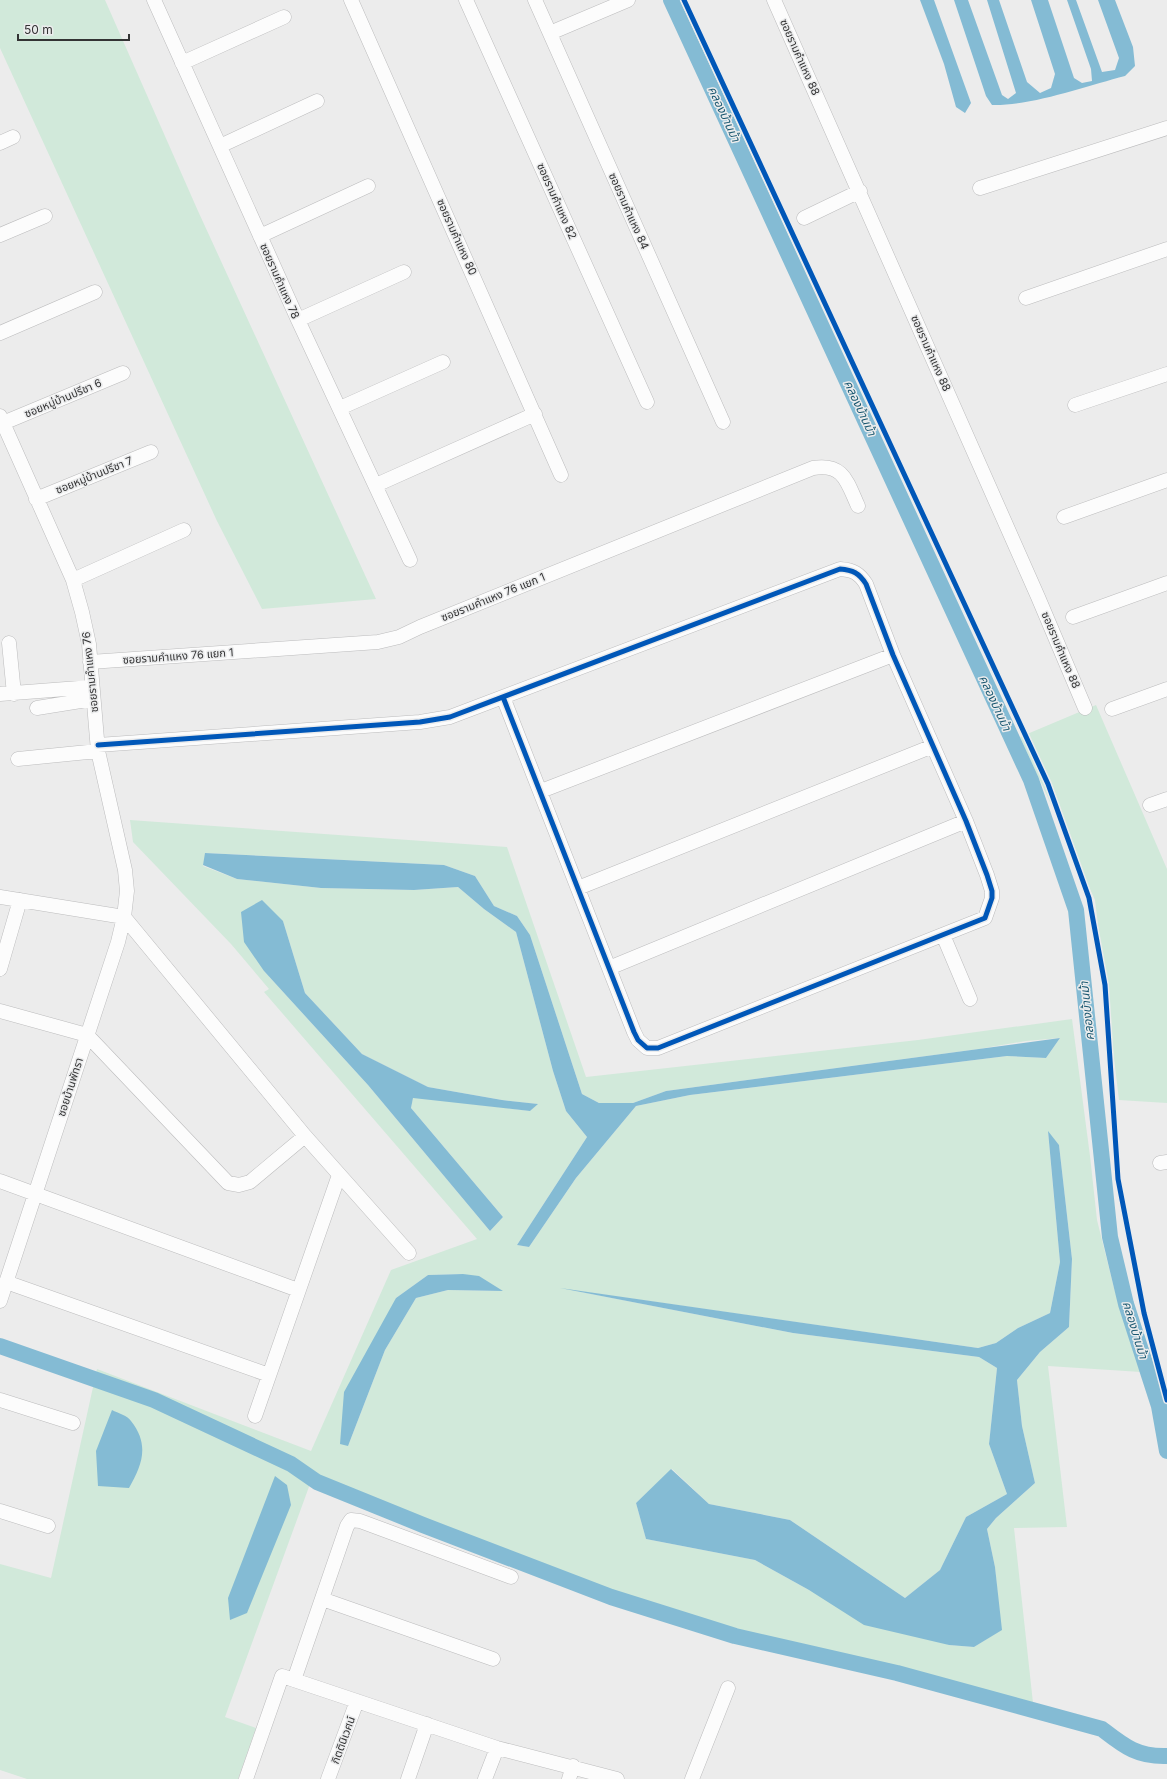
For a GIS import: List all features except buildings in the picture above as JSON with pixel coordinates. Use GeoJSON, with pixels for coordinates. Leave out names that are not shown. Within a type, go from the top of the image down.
{"type":"FeatureCollection","features":[{"type":"Feature","properties":{"kind":"street","name":"ซอยรามคำแหง 78"},"geometry":{"type":"LineString","coordinates":[[154,0],[298,320],[410,560]]}},
{"type":"Feature","properties":{"kind":"street","name":"ซอยรามคำแหง 80"},"geometry":{"type":"LineString","coordinates":[[351,0],[561,475]]}},
{"type":"Feature","properties":{"kind":"street","name":"ซอยรามคำแหง 82"},"geometry":{"type":"LineString","coordinates":[[466,0],[647,402]]}},
{"type":"Feature","properties":{"kind":"street","name":"ซอยรามคำแหง 84"},"geometry":{"type":"LineString","coordinates":[[535,0],[723,422]]}},
{"type":"Feature","properties":{"kind":"street"},"geometry":{"type":"LineString","coordinates":[[550,33],[628,0]]}},
{"type":"Feature","properties":{"kind":"street","name":"ซอยรามคำแหง 88"},"geometry":{"type":"LineString","coordinates":[[774,0],[860,191],[1047,616],[1085,708]]}},
{"type":"Feature","properties":{"kind":"street"},"geometry":{"type":"LineString","coordinates":[[182,63],[284,17]]}},
{"type":"Feature","properties":{"kind":"street"},"geometry":{"type":"LineString","coordinates":[[220,146],[317,101]]}},
{"type":"Feature","properties":{"kind":"street"},"geometry":{"type":"LineString","coordinates":[[980,188],[1167,128]]}},
{"type":"Feature","properties":{"kind":"street"},"geometry":{"type":"LineString","coordinates":[[0,143],[14,137]]}},
{"type":"Feature","properties":{"kind":"street"},"geometry":{"type":"LineString","coordinates":[[260,236],[368,186]]}},
{"type":"Feature","properties":{"kind":"street"},"geometry":{"type":"LineString","coordinates":[[804,218],[860,191]]}},
{"type":"Feature","properties":{"kind":"street"},"geometry":{"type":"LineString","coordinates":[[0,235],[45,216]]}},
{"type":"Feature","properties":{"kind":"street"},"geometry":{"type":"LineString","coordinates":[[1026,298],[1167,249]]}},
{"type":"Feature","properties":{"kind":"street"},"geometry":{"type":"LineString","coordinates":[[298,320],[404,272]]}},
{"type":"Feature","properties":{"kind":"street"},"geometry":{"type":"LineString","coordinates":[[0,333],[95,292]]}},
{"type":"Feature","properties":{"kind":"street"},"geometry":{"type":"LineString","coordinates":[[340,408],[443,362]]}},
{"type":"Feature","properties":{"kind":"street","name":"ซอยหมู่บ้านปรีชา 6"},"geometry":{"type":"LineString","coordinates":[[1,420],[123,373]]}},
{"type":"Feature","properties":{"kind":"street"},"geometry":{"type":"LineString","coordinates":[[1075,405],[1167,374]]}},
{"type":"Feature","properties":{"kind":"street"},"geometry":{"type":"LineString","coordinates":[[376,485],[535,414]]}},
{"type":"Feature","properties":{"kind":"street","name":"ซอยรามคำแหง 76"},"geometry":{"type":"LineString","coordinates":[[1,420],[73,580],[82,612],[89,644],[98,748],[125,870]]}},
{"type":"Feature","properties":{"kind":"street","name":"ซอยหมู่บ้านปรีชา 7"},"geometry":{"type":"LineString","coordinates":[[36,499],[151,452]]}},
{"type":"Feature","properties":{"kind":"street","name":"ซอยรามคำแหง 76 แยก 1"},"geometry":{"type":"LineString","coordinates":[[90,662],[378,642],[399,637],[420,627],[813,468],[827,466],[840,473],[848,483],[858,506]]}},
{"type":"Feature","properties":{"kind":"street"},"geometry":{"type":"LineString","coordinates":[[1064,516],[1167,480]]}},
{"type":"Feature","properties":{"kind":"street"},"geometry":{"type":"LineString","coordinates":[[73,580],[184,530]]}},
{"type":"Feature","properties":{"kind":"street"},"geometry":{"type":"LineString","coordinates":[[18,759],[98,748],[420,722],[450,717],[840,569],[850,570],[860,575],[866,584],[893,655],[966,821],[987,875],[992,891],[992,898],[984,918],[658,1048],[647,1048],[638,1040],[503,697]]}},
{"type":"Feature","properties":{"kind":"street"},"geometry":{"type":"LineString","coordinates":[[1073,617],[1167,583]]}},
{"type":"Feature","properties":{"kind":"street"},"geometry":{"type":"LineString","coordinates":[[9,643],[14,694]]}},
{"type":"Feature","properties":{"kind":"street"},"geometry":{"type":"LineString","coordinates":[[541,791],[893,655]]}},
{"type":"Feature","properties":{"kind":"street"},"geometry":{"type":"LineString","coordinates":[[1112,709],[1167,689]]}},
{"type":"Feature","properties":{"kind":"street"},"geometry":{"type":"LineString","coordinates":[[0,694],[93,693]]}},
{"type":"Feature","properties":{"kind":"street"},"geometry":{"type":"LineString","coordinates":[[37,708],[93,693]]}},
{"type":"Feature","properties":{"kind":"street"},"geometry":{"type":"LineString","coordinates":[[578,888],[932,746]]}},
{"type":"Feature","properties":{"kind":"street"},"geometry":{"type":"LineString","coordinates":[[1150,805],[1167,799]]}},
{"type":"Feature","properties":{"kind":"street"},"geometry":{"type":"LineString","coordinates":[[609,968],[966,821]]}},
{"type":"Feature","properties":{"kind":"street","name":"ซอยบ้านพัทรา"},"geometry":{"type":"LineString","coordinates":[[0,1301],[118,942],[124,918],[127,891],[125,870]]}},
{"type":"Feature","properties":{"kind":"street"},"geometry":{"type":"LineString","coordinates":[[0,897],[124,918],[339,1176],[409,1253]]}},
{"type":"Feature","properties":{"kind":"street"},"geometry":{"type":"LineString","coordinates":[[0,969],[20,900]]}},
{"type":"Feature","properties":{"kind":"street"},"geometry":{"type":"LineString","coordinates":[[943,935],[970,999]]}},
{"type":"Feature","properties":{"kind":"street"},"geometry":{"type":"LineString","coordinates":[[0,1011],[87,1035],[228,1183],[239,1185],[250,1182],[305,1136]]}},
{"type":"Feature","properties":{"kind":"street"},"geometry":{"type":"LineString","coordinates":[[255,1416],[339,1176]]}},
{"type":"Feature","properties":{"kind":"street"},"geometry":{"type":"LineString","coordinates":[[0,1181],[298,1290]]}},
{"type":"Feature","properties":{"kind":"street"},"geometry":{"type":"LineString","coordinates":[[6,1282],[269,1375]]}},
{"type":"Feature","properties":{"kind":"street"},"geometry":{"type":"LineString","coordinates":[[0,1400],[73,1423]]}},
{"type":"Feature","properties":{"kind":"street"},"geometry":{"type":"LineString","coordinates":[[0,1511],[48,1526]]}},
{"type":"Feature","properties":{"kind":"street"},"geometry":{"type":"LineString","coordinates":[[294,1680],[347,1526],[352,1520],[360,1520],[511,1577]]}},
{"type":"Feature","properties":{"kind":"street"},"geometry":{"type":"LineString","coordinates":[[322,1598],[493,1659]]}},
{"type":"Feature","properties":{"kind":"street"},"geometry":{"type":"LineString","coordinates":[[246,1779],[282,1676],[571,1773],[617,1779]]}},
{"type":"Feature","properties":{"kind":"street"},"geometry":{"type":"LineString","coordinates":[[692,1779],[728,1688]]}},
{"type":"Feature","properties":{"kind":"street","name":"กิตตินิเวศน์"},"geometry":{"type":"LineString","coordinates":[[328,1779],[357,1701]]}},
{"type":"Feature","properties":{"kind":"street"},"geometry":{"type":"LineString","coordinates":[[408,1779],[428,1724]]}},
{"type":"Feature","properties":{"kind":"street"},"geometry":{"type":"LineString","coordinates":[[485,1779],[497,1748]]}},
{"type":"Feature","properties":{"kind":"green space"},"geometry":{"type":"Polygon","coordinates":[[[0,0],[105,0],[198,211],[376,599],[262,609],[217,521],[0,48],[0,0]]]}},
{"type":"Feature","properties":{"kind":"green space"},"geometry":{"type":"Polygon","coordinates":[[[1096,705],[1167,869],[1167,1103],[1119,1100],[1095,900],[1020,737],[1096,705]]]}},
{"type":"Feature","properties":{"kind":"green space"},"geometry":{"type":"Polygon","coordinates":[[[130,820],[507,847],[586,1077],[918,1040],[1072,1019],[1097,1220],[1114,1288],[1141,1372],[1048,1366],[1067,1527],[1014,1528],[1033,1703],[710,1623],[612,1594],[316,1475],[310,1484],[225,1717],[256,1728],[238,1779],[27,1779],[0,1770],[0,1564],[51,1578],[97,1369],[311,1451],[391,1270],[477,1239],[264,992],[269,989],[231,944],[133,842],[130,820]],[[206,853],[203,866],[237,879],[321,888],[414,890],[458,887],[484,909],[516,932],[553,1071],[566,1111],[587,1137],[517,1245],[529,1247],[576,1178],[636,1106],[690,1095],[1007,1056],[1046,1058],[1060,1038],[1026,1041],[979,1049],[666,1091],[633,1103],[599,1103],[582,1094],[530,935],[517,916],[494,906],[475,876],[444,865],[206,853]],[[283,921],[264,971],[368,1085],[490,1231],[503,1217],[411,1108],[413,1097],[530,1111],[537,1104],[502,1100],[428,1087],[362,1054],[305,993],[283,921]],[[1048,1132],[1060,1262],[1050,1313],[1018,1328],[996,1343],[978,1348],[571,1290],[793,1333],[979,1357],[997,1368],[989,1444],[1007,1494],[966,1517],[940,1570],[905,1598],[790,1520],[709,1504],[672,1469],[636,1503],[646,1539],[755,1560],[809,1590],[949,1645],[974,1647],[1001,1630],[995,1567],[987,1529],[996,1518],[1035,1483],[1022,1426],[1017,1380],[1040,1352],[1069,1327],[1072,1259],[1059,1145],[1048,1132]],[[463,1274],[428,1275],[396,1298],[348,1446],[385,1350],[416,1298],[448,1290],[502,1291],[463,1274]]]}},
{"type":"Feature","properties":{"kind":"water"},"geometry":{"type":"Polygon","coordinates":[[[920,0],[934,0],[971,103],[965,113],[956,107],[944,64],[920,0]]]}},
{"type":"Feature","properties":{"kind":"water"},"geometry":{"type":"Polygon","coordinates":[[[954,0],[968,0],[1002,95],[1008,99],[1016,93],[987,0],[999,0],[1027,82],[1040,93],[1051,88],[1055,74],[1031,0],[1048,0],[1074,78],[1082,83],[1092,81],[1091,69],[1067,0],[1076,0],[1102,72],[1115,70],[1119,58],[1098,0],[1115,0],[1133,47],[1135,66],[1125,76],[1059,95],[1024,102],[992,105],[986,96],[954,0]]]}},
{"type":"Feature","properties":{"kind":"water"},"geometry":{"type":"Polygon","coordinates":[[[205,853],[444,865],[475,876],[494,906],[517,916],[530,935],[582,1094],[599,1103],[633,1103],[666,1091],[1060,1038],[1046,1058],[1007,1056],[690,1095],[636,1106],[576,1178],[529,1247],[517,1245],[587,1137],[566,1111],[553,1071],[516,932],[484,909],[458,887],[414,890],[321,888],[237,879],[203,865],[205,853]]]}},
{"type":"Feature","properties":{"kind":"water"},"geometry":{"type":"Polygon","coordinates":[[[262,900],[283,921],[305,993],[362,1054],[428,1087],[502,1100],[538,1104],[530,1111],[413,1098],[411,1108],[503,1217],[490,1231],[368,1085],[264,971],[244,942],[241,912],[262,900]]]}},
{"type":"Feature","properties":{"kind":"water"},"geometry":{"type":"Polygon","coordinates":[[[1048,1131],[1059,1145],[1072,1259],[1069,1327],[1040,1352],[1017,1380],[1022,1426],[1035,1483],[996,1518],[987,1529],[995,1567],[1002,1630],[974,1647],[949,1645],[864,1625],[809,1590],[755,1560],[646,1539],[636,1503],[671,1469],[709,1504],[790,1520],[905,1598],[940,1570],[966,1517],[1007,1494],[989,1444],[997,1368],[979,1357],[793,1333],[560,1288],[978,1348],[996,1343],[1018,1328],[1050,1313],[1060,1262],[1048,1131]]]}},
{"type":"Feature","properties":{"kind":"water"},"geometry":{"type":"Polygon","coordinates":[[[463,1274],[479,1276],[503,1291],[448,1290],[416,1298],[385,1350],[348,1446],[340,1444],[344,1392],[396,1298],[428,1275],[463,1274]]]}},
{"type":"Feature","properties":{"kind":"water"},"geometry":{"type":"Polygon","coordinates":[[[112,1410],[130,1419],[141,1438],[142,1455],[137,1471],[129,1488],[98,1486],[96,1451],[112,1410]]]}},
{"type":"Feature","properties":{"kind":"water"},"geometry":{"type":"Polygon","coordinates":[[[275,1476],[287,1485],[291,1505],[247,1613],[230,1620],[228,1598],[275,1476]]]}},
{"type":"Feature","properties":{"kind":"waterway","name":"คลองบ้านม้า"},"geometry":{"type":"LineString","coordinates":[[671,0],[1031,780],[1076,910],[1110,1237],[1126,1304],[1159,1406],[1167,1451]]}},
{"type":"Feature","properties":{"kind":"waterway"},"geometry":{"type":"LineString","coordinates":[[0,1346],[154,1400],[291,1464],[317,1482],[423,1525],[611,1597],[735,1636],[897,1673],[1102,1729],[1117,1741],[1139,1752],[1147,1755],[1167,1756]]}},
{"type":"Feature","properties":{"kind":"cycle path"},"geometry":{"type":"LineString","coordinates":[[684,0],[1048,784],[1089,898],[1105,985],[1118,1179],[1144,1313],[1167,1400]]}},
{"type":"Feature","properties":{"kind":"cycle path"},"geometry":{"type":"LineString","coordinates":[[98,745],[420,722],[450,717],[840,569],[849,570],[861,577],[866,584],[893,655],[966,821],[992,891],[992,898],[985,918],[658,1048],[647,1048],[638,1040],[634,1032],[503,697]]}}]}
